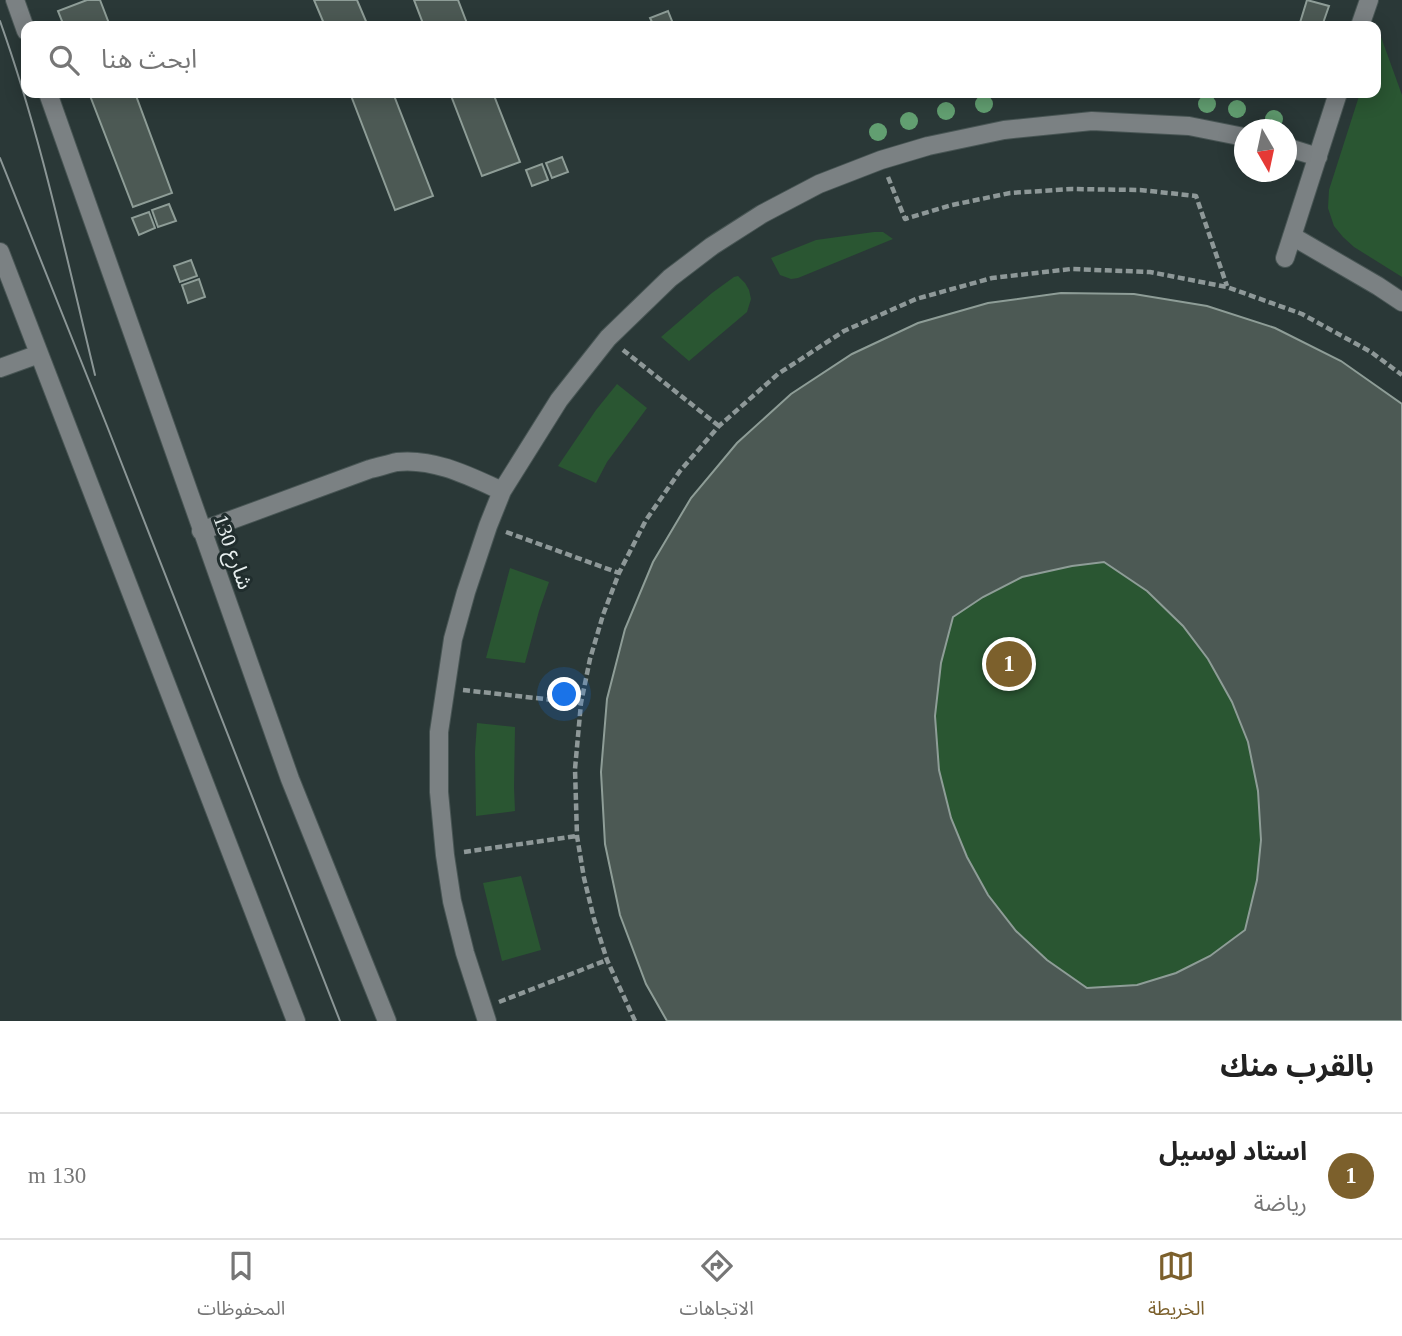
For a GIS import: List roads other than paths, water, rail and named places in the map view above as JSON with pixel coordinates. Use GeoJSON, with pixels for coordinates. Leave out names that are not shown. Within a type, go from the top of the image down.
{"type":"FeatureCollection","features":[{"type":"Feature","properties":{"kind":"street"},"geometry":{"type":"LineString","coordinates":[[15,0],[22,21]]}},
{"type":"Feature","properties":{"kind":"street"},"geometry":{"type":"LineString","coordinates":[[1362,21],[1368,0]]}},
{"type":"Feature","properties":{"kind":"street","name":"شارع 130"},"geometry":{"type":"LineString","coordinates":[[50,98],[290,779],[387,1021]]}},
{"type":"Feature","properties":{"kind":"street"},"geometry":{"type":"LineString","coordinates":[[1285,258],[1336,98]]}},
{"type":"Feature","properties":{"kind":"street"},"geometry":{"type":"LineString","coordinates":[[487,1021],[452,901],[439,792],[439,732],[453,639],[469,581],[502,491],[559,400],[608,338],[670,278],[712,246],[762,214],[819,184],[881,160],[928,146],[1004,130],[1091,121],[1189,126],[1234,135]]}},
{"type":"Feature","properties":{"kind":"street"},"geometry":{"type":"LineString","coordinates":[[1297,151],[1318,157]]}},
{"type":"Feature","properties":{"kind":"street"},"geometry":{"type":"LineString","coordinates":[[1292,236],[1402,302]]}},
{"type":"Feature","properties":{"kind":"street"},"geometry":{"type":"LineString","coordinates":[[0,252],[296,1021]]}},
{"type":"Feature","properties":{"kind":"street"},"geometry":{"type":"LineString","coordinates":[[0,368],[39,354]]}},
{"type":"Feature","properties":{"kind":"street"},"geometry":{"type":"LineString","coordinates":[[201,531],[370,469],[397,462],[426,463],[451,469],[502,491]]}},
{"type":"Feature","properties":{"kind":"tram line"},"geometry":{"type":"LineString","coordinates":[[0,21],[21,84]]}},
{"type":"Feature","properties":{"kind":"tram line"},"geometry":{"type":"LineString","coordinates":[[25,98],[95,375]]}},
{"type":"Feature","properties":{"kind":"tram line"},"geometry":{"type":"LineString","coordinates":[[0,158],[340,1021]]}},
{"type":"Feature","properties":{"kind":"place","name":"استاد لوسيل"},"geometry":{"type":"Point","coordinates":[1009,664]}}]}
